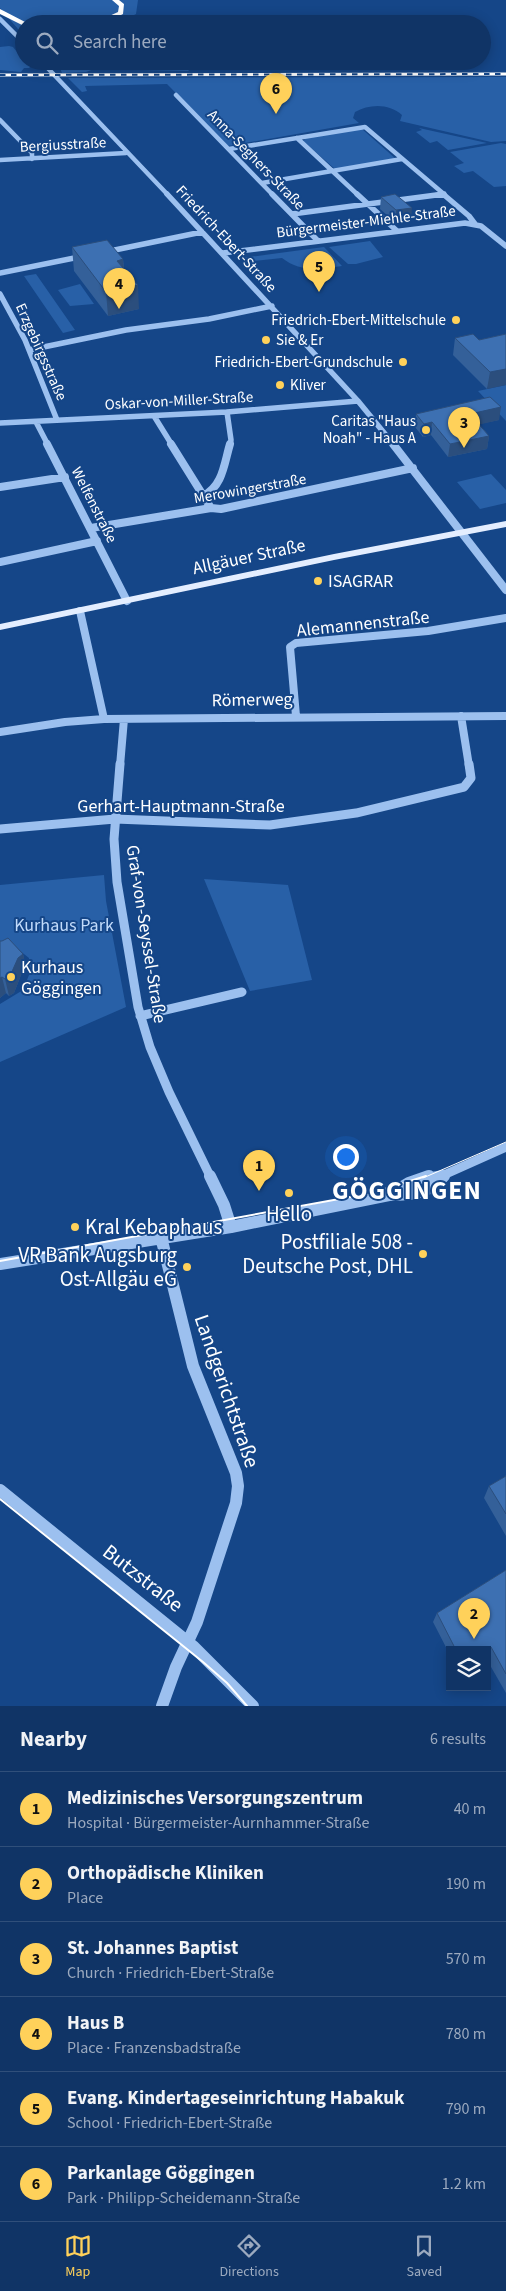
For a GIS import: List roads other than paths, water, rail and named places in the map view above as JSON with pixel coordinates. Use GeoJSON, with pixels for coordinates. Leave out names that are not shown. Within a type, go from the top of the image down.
{"type":"FeatureCollection","features":[{"type":"Feature","properties":{"kind":"highway"},"geometry":{"type":"LineString","coordinates":[[116,0],[122,5],[121,13],[118,15]]}},
{"type":"Feature","properties":{"kind":"highway"},"geometry":{"type":"LineString","coordinates":[[0,12],[15,20]]}},
{"type":"Feature","properties":{"kind":"main road","name":"Allgäuer Straße"},"geometry":{"type":"LineString","coordinates":[[0,627],[334,557],[506,524]]}},
{"type":"Feature","properties":{"kind":"street"},"geometry":{"type":"LineString","coordinates":[[0,12],[15,33]]}},
{"type":"Feature","properties":{"kind":"street"},"geometry":{"type":"LineString","coordinates":[[0,19],[10,27]]}},
{"type":"Feature","properties":{"kind":"street","name":"Friedrich-Ebert-Straße"},"geometry":{"type":"LineString","coordinates":[[49,70],[272,306],[358,401],[413,468],[461,532]]}},
{"type":"Feature","properties":{"kind":"street","name":"Anna-Seghers-Straße"},"geometry":{"type":"LineString","coordinates":[[176,96],[318,241]]}},
{"type":"Feature","properties":{"kind":"street"},"geometry":{"type":"LineString","coordinates":[[0,120],[32,153],[32,159]]}},
{"type":"Feature","properties":{"kind":"street"},"geometry":{"type":"LineString","coordinates":[[229,149],[365,127],[469,216],[475,224]]}},
{"type":"Feature","properties":{"kind":"street"},"geometry":{"type":"LineString","coordinates":[[297,138],[397,231]]}},
{"type":"Feature","properties":{"kind":"street","name":"Bergiusstraße"},"geometry":{"type":"LineString","coordinates":[[0,160],[126,153]]}},
{"type":"Feature","properties":{"kind":"street"},"geometry":{"type":"LineString","coordinates":[[262,183],[402,159]]}},
{"type":"Feature","properties":{"kind":"street"},"geometry":{"type":"LineString","coordinates":[[292,214],[444,194]]}},
{"type":"Feature","properties":{"kind":"street","name":"Bürgermeister-Miehle-Straße"},"geometry":{"type":"LineString","coordinates":[[222,253],[457,223],[475,224],[485,229],[506,246]]}},
{"type":"Feature","properties":{"kind":"street"},"geometry":{"type":"LineString","coordinates":[[98,253],[202,232]]}},
{"type":"Feature","properties":{"kind":"street"},"geometry":{"type":"LineString","coordinates":[[0,272],[91,254]]}},
{"type":"Feature","properties":{"kind":"street","name":"Erzgebirgsstraße"},"geometry":{"type":"LineString","coordinates":[[0,294],[29,350],[57,420]]}},
{"type":"Feature","properties":{"kind":"street"},"geometry":{"type":"LineString","coordinates":[[29,350],[126,330],[209,319],[272,306]]}},
{"type":"Feature","properties":{"kind":"street","name":"Oskar-von-Miller-Straße"},"geometry":{"type":"LineString","coordinates":[[0,423],[327,406],[358,401]]}},
{"type":"Feature","properties":{"kind":"street"},"geometry":{"type":"LineString","coordinates":[[204,496],[213,491],[218,484],[231,440],[227,412]]}},
{"type":"Feature","properties":{"kind":"street"},"geometry":{"type":"LineString","coordinates":[[154,416],[211,508]]}},
{"type":"Feature","properties":{"kind":"street","name":"Welfenstraße"},"geometry":{"type":"LineString","coordinates":[[36,422],[127,601]]}},
{"type":"Feature","properties":{"kind":"street","name":"Merowingerstraße"},"geometry":{"type":"LineString","coordinates":[[91,528],[211,508],[222,509],[413,468]]}},
{"type":"Feature","properties":{"kind":"street"},"geometry":{"type":"LineString","coordinates":[[0,487],[65,477]]}},
{"type":"Feature","properties":{"kind":"street"},"geometry":{"type":"LineString","coordinates":[[461,532],[506,590]]}},
{"type":"Feature","properties":{"kind":"street"},"geometry":{"type":"LineString","coordinates":[[0,562],[97,541]]}},
{"type":"Feature","properties":{"kind":"street"},"geometry":{"type":"LineString","coordinates":[[80,611],[104,719]]}},
{"type":"Feature","properties":{"kind":"street","name":"Alemannenstraße"},"geometry":{"type":"LineString","coordinates":[[296,716],[290,647],[296,643],[400,636],[460,628],[506,618]]}},
{"type":"Feature","properties":{"kind":"street","name":"Römerweg"},"geometry":{"type":"LineString","coordinates":[[0,732],[65,722],[104,719],[296,716],[506,716]]}},
{"type":"Feature","properties":{"kind":"street","name":"Gerhart-Hauptmann-Straße"},"geometry":{"type":"LineString","coordinates":[[0,828],[115,818],[270,825],[356,813],[464,787],[471,778],[461,716]]}},
{"type":"Feature","properties":{"kind":"street","name":"Graf-von-Seyssel-Straße"},"geometry":{"type":"LineString","coordinates":[[124,719],[114,838],[117,882],[140,1016],[150,1047],[169,1092],[224,1205],[231,1227]]}},
{"type":"Feature","properties":{"kind":"street"},"geometry":{"type":"LineString","coordinates":[[140,1016],[242,992]]}},
{"type":"Feature","properties":{"kind":"street"},"geometry":{"type":"LineString","coordinates":[[0,1264],[231,1227],[389,1196],[412,1195],[435,1187],[446,1174],[506,1147]]}},
{"type":"Feature","properties":{"kind":"street","name":"Landgerichtstraße"},"geometry":{"type":"LineString","coordinates":[[161,1237],[193,1366],[236,1473],[238,1486],[236,1503],[189,1641],[176,1667],[162,1706]]}},
{"type":"Feature","properties":{"kind":"street","name":"Butzstraße"},"geometry":{"type":"LineString","coordinates":[[0,1490],[189,1641],[230,1679],[252,1706]]}},
{"type":"Feature","properties":{"kind":"tram line"},"geometry":{"type":"LineString","coordinates":[[423,1178],[506,1142]]}},
{"type":"Feature","properties":{"kind":"tram line"},"geometry":{"type":"LineString","coordinates":[[0,1261],[372,1193],[426,1176]]}},
{"type":"Feature","properties":{"kind":"tram line"},"geometry":{"type":"LineString","coordinates":[[0,1499],[203,1662],[227,1683],[247,1706]]}},
{"type":"Feature","properties":{"kind":"railway"},"geometry":{"type":"LineString","coordinates":[[0,75],[506,74]]}},
{"type":"Feature","properties":{"kind":"place","name":"Parkanlage Göggingen"},"geometry":{"type":"Point","coordinates":[276,114]}},
{"type":"Feature","properties":{"kind":"place","name":"Evang. Kindertageseinrichtung Habakuk"},"geometry":{"type":"Point","coordinates":[319,292]}},
{"type":"Feature","properties":{"kind":"place","name":"Haus B"},"geometry":{"type":"Point","coordinates":[119,309]}},
{"type":"Feature","properties":{"kind":"place","name":"Friedrich-Ebert-Mittelschule"},"geometry":{"type":"Point","coordinates":[456,320]}},
{"type":"Feature","properties":{"kind":"place","name":"Sie & Er"},"geometry":{"type":"Point","coordinates":[266,340]}},
{"type":"Feature","properties":{"kind":"place","name":"Friedrich-Ebert-Grundschule"},"geometry":{"type":"Point","coordinates":[403,362]}},
{"type":"Feature","properties":{"kind":"place","name":"Kliver"},"geometry":{"type":"Point","coordinates":[280,385]}},
{"type":"Feature","properties":{"kind":"place","name":"Caritas \"Haus Noah\" - Haus A"},"geometry":{"type":"Point","coordinates":[426,430]}},
{"type":"Feature","properties":{"kind":"place","name":"St. Johannes Baptist"},"geometry":{"type":"Point","coordinates":[464,448]}},
{"type":"Feature","properties":{"kind":"place","name":"ISAGRAR"},"geometry":{"type":"Point","coordinates":[318,581]}},
{"type":"Feature","properties":{"kind":"place","name":"Kurhaus Göggingen"},"geometry":{"type":"Point","coordinates":[11,977]}},
{"type":"Feature","properties":{"kind":"place","name":"Medizinisches Versorgungszentrum"},"geometry":{"type":"Point","coordinates":[259,1191]}},
{"type":"Feature","properties":{"kind":"place","name":"Hello"},"geometry":{"type":"Point","coordinates":[289,1193]}},
{"type":"Feature","properties":{"kind":"place","name":"Kral Kebaphaus"},"geometry":{"type":"Point","coordinates":[75,1227]}},
{"type":"Feature","properties":{"kind":"place","name":"Postfiliale 508 - Deutsche Post, DHL"},"geometry":{"type":"Point","coordinates":[423,1254]}},
{"type":"Feature","properties":{"kind":"place","name":"VR Bank Augsburg Ost-Allgäu eG"},"geometry":{"type":"Point","coordinates":[187,1267]}},
{"type":"Feature","properties":{"kind":"place","name":"Orthopädische Kliniken"},"geometry":{"type":"Point","coordinates":[474,1639]}},
{"type":"Feature","properties":{"kind":"district","name":"GÖGGINGEN"},"geometry":{"type":"Point","coordinates":[407,1190]}},
{"type":"Feature","properties":{"kind":"park label","name":"Kurhaus Park"},"geometry":{"type":"Point","coordinates":[64,925]}}]}
